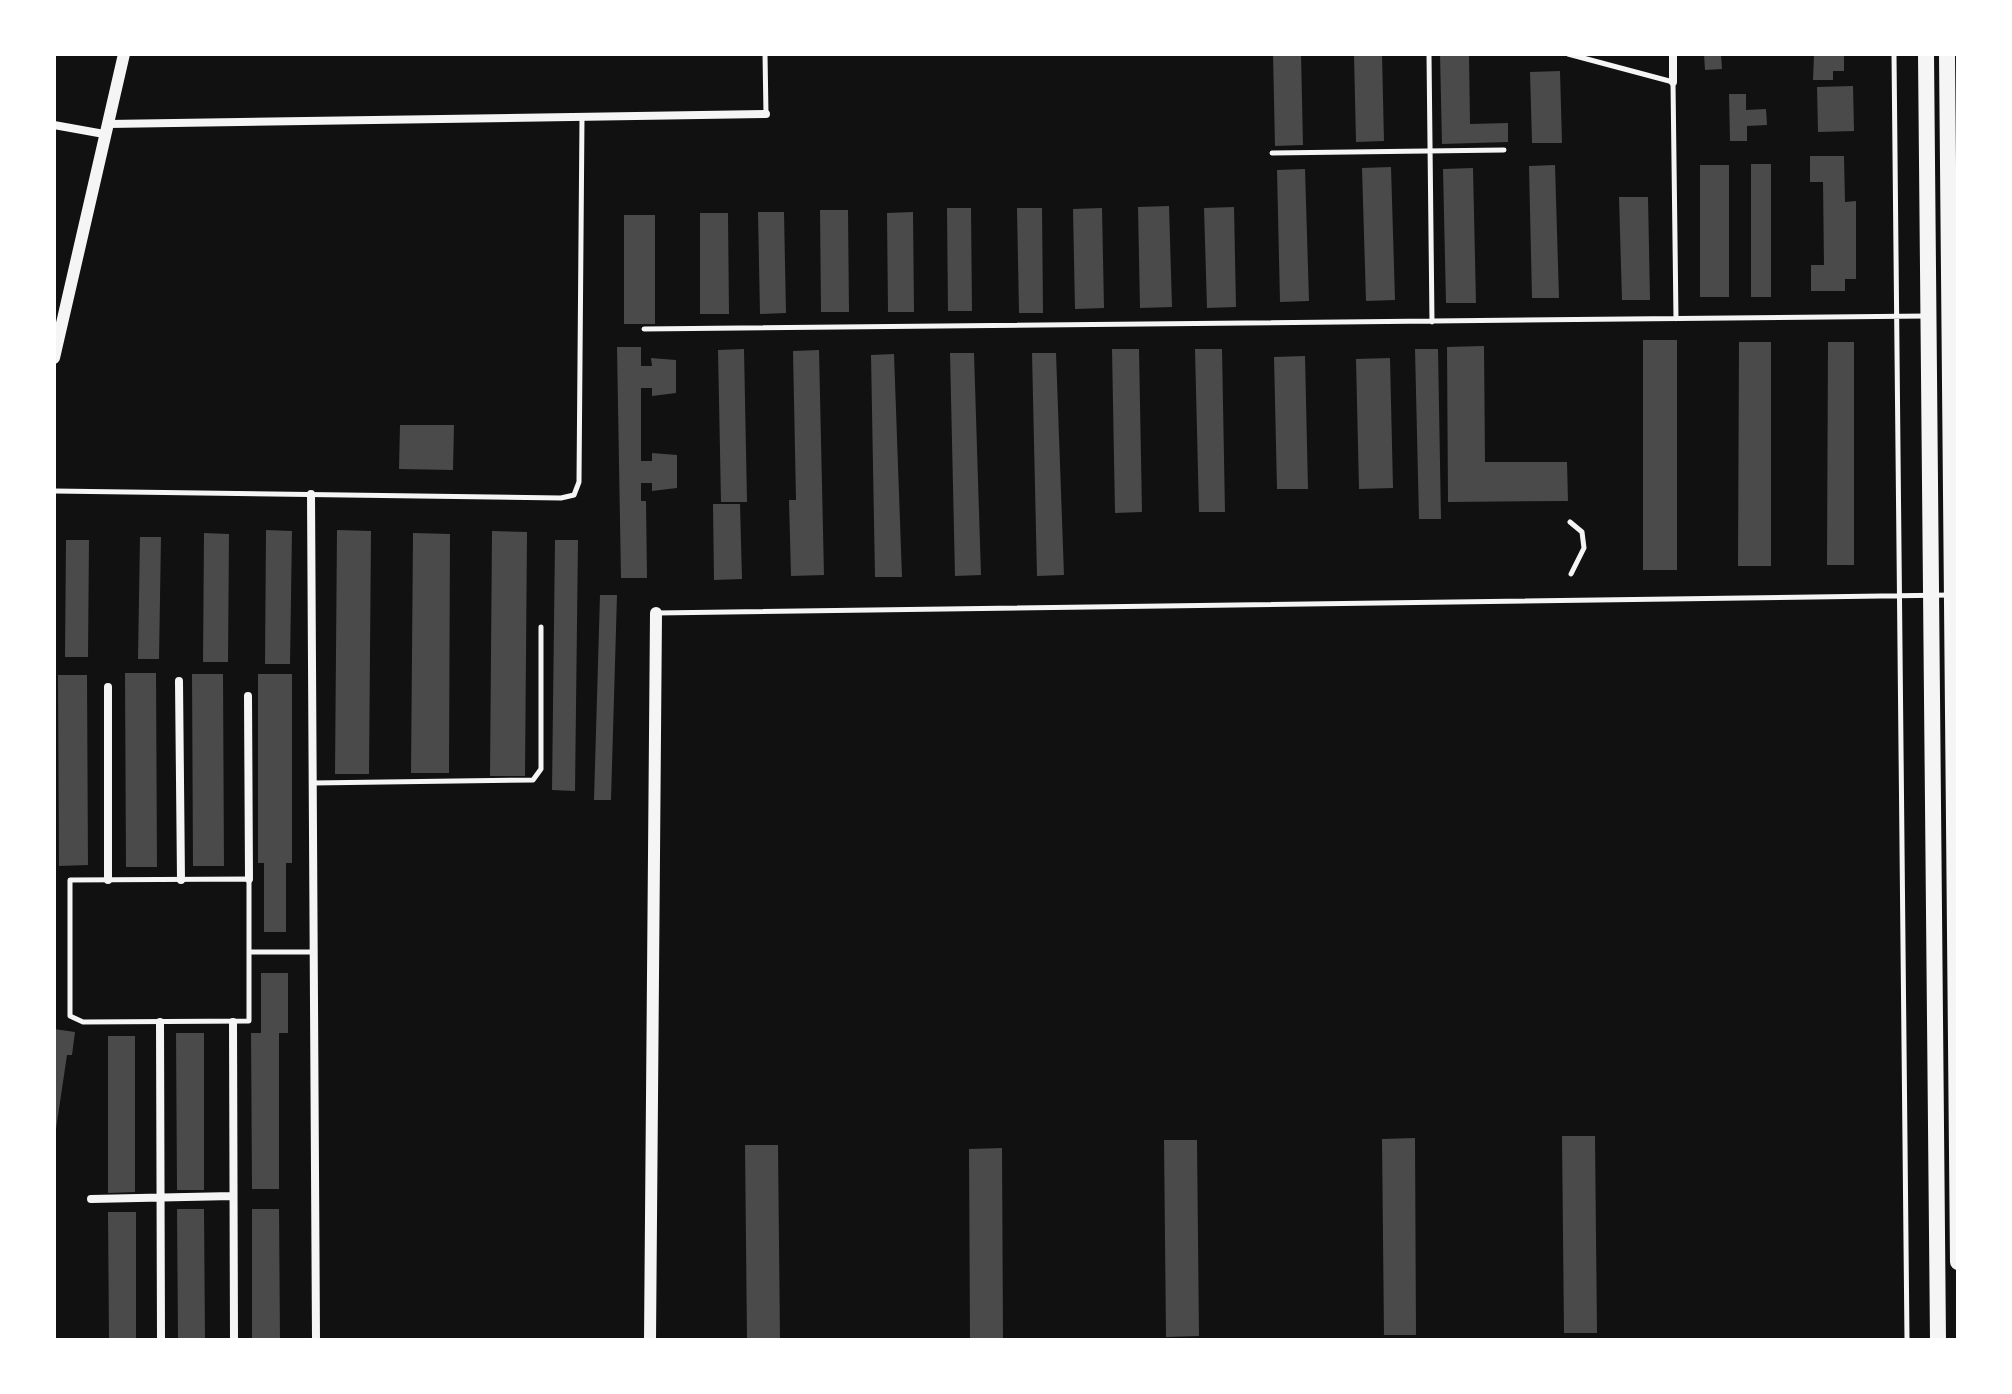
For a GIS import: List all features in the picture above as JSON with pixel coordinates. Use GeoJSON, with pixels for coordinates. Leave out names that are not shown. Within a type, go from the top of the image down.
{"type":"FeatureCollection","features":[{"type":"Feature","properties":{"kind":"main road"},"geometry":{"type":"LineString","coordinates":[[1926,54],[1938,1340]]}},
{"type":"Feature","properties":{"kind":"main road"},"geometry":{"type":"LineString","coordinates":[[1947,54],[1953,202],[1952,595],[1956,756],[1958,1262]]}},
{"type":"Feature","properties":{"kind":"street"},"geometry":{"type":"LineString","coordinates":[[54,358],[124,54]]}},
{"type":"Feature","properties":{"kind":"street"},"geometry":{"type":"LineString","coordinates":[[1673,54],[1673,82]]}},
{"type":"Feature","properties":{"kind":"street"},"geometry":{"type":"LineString","coordinates":[[54,125],[106,129],[766,114]]}},
{"type":"Feature","properties":{"kind":"street"},"geometry":{"type":"LineString","coordinates":[[311,494],[316,1340]]}},
{"type":"Feature","properties":{"kind":"street"},"geometry":{"type":"LineString","coordinates":[[650,1340],[656,613]]}},
{"type":"Feature","properties":{"kind":"street"},"geometry":{"type":"LineString","coordinates":[[179,681],[181,880]]}},
{"type":"Feature","properties":{"kind":"street"},"geometry":{"type":"LineString","coordinates":[[108,687],[108,880]]}},
{"type":"Feature","properties":{"kind":"street"},"geometry":{"type":"LineString","coordinates":[[248,696],[249,879]]}},
{"type":"Feature","properties":{"kind":"street"},"geometry":{"type":"LineString","coordinates":[[160,1022],[161,1340]]}},
{"type":"Feature","properties":{"kind":"street"},"geometry":{"type":"LineString","coordinates":[[233,1022],[234,1340]]}},
{"type":"Feature","properties":{"kind":"street"},"geometry":{"type":"LineString","coordinates":[[91,1199],[233,1196]]}},
{"type":"Feature","properties":{"kind":"lane"},"geometry":{"type":"LineString","coordinates":[[765,54],[766,114]]}},
{"type":"Feature","properties":{"kind":"lane"},"geometry":{"type":"LineString","coordinates":[[1429,54],[1432,322]]}},
{"type":"Feature","properties":{"kind":"lane"},"geometry":{"type":"LineString","coordinates":[[1568,54],[1673,82],[1676,319]]}},
{"type":"Feature","properties":{"kind":"lane"},"geometry":{"type":"LineString","coordinates":[[1894,54],[1907,1340]]}},
{"type":"Feature","properties":{"kind":"lane"},"geometry":{"type":"LineString","coordinates":[[54,491],[561,498],[574,495],[579,482],[582,117]]}},
{"type":"Feature","properties":{"kind":"lane"},"geometry":{"type":"LineString","coordinates":[[1272,153],[1504,150]]}},
{"type":"Feature","properties":{"kind":"lane"},"geometry":{"type":"LineString","coordinates":[[644,329],[1929,316]]}},
{"type":"Feature","properties":{"kind":"lane"},"geometry":{"type":"LineString","coordinates":[[1570,522],[1582,532],[1584,548],[1571,574]]}},
{"type":"Feature","properties":{"kind":"lane"},"geometry":{"type":"LineString","coordinates":[[656,613],[1952,595]]}},
{"type":"Feature","properties":{"kind":"lane"},"geometry":{"type":"LineString","coordinates":[[313,783],[533,780],[541,769],[541,627]]}},
{"type":"Feature","properties":{"kind":"lane"},"geometry":{"type":"LineString","coordinates":[[249,879],[249,1021],[83,1022],[70,1016],[70,880],[249,879]]}},
{"type":"Feature","properties":{"kind":"lane"},"geometry":{"type":"LineString","coordinates":[[249,952],[314,952]]}},
{"type":"Feature","properties":{"kind":"building"},"geometry":{"type":"Polygon","coordinates":[[[1273,54],[1301,54],[1303,145],[1275,146],[1273,54]]]}},
{"type":"Feature","properties":{"kind":"building"},"geometry":{"type":"Polygon","coordinates":[[[1354,54],[1382,54],[1384,141],[1356,142],[1354,54]]]}},
{"type":"Feature","properties":{"kind":"building"},"geometry":{"type":"Polygon","coordinates":[[[1440,54],[1469,54],[1470,124],[1508,123],[1508,142],[1442,144],[1440,54]]]}},
{"type":"Feature","properties":{"kind":"building"},"geometry":{"type":"Polygon","coordinates":[[[1704,54],[1721,54],[1722,69],[1705,70],[1704,54]]]}},
{"type":"Feature","properties":{"kind":"building"},"geometry":{"type":"Polygon","coordinates":[[[1814,54],[1844,54],[1844,71],[1833,71],[1833,80],[1813,80],[1814,54]]]}},
{"type":"Feature","properties":{"kind":"building"},"geometry":{"type":"Polygon","coordinates":[[[1560,71],[1562,143],[1532,143],[1530,72],[1560,71]]]}},
{"type":"Feature","properties":{"kind":"building"},"geometry":{"type":"Polygon","coordinates":[[[1853,86],[1854,131],[1818,132],[1817,87],[1853,86]]]}},
{"type":"Feature","properties":{"kind":"building"},"geometry":{"type":"Polygon","coordinates":[[[1729,94],[1746,94],[1746,110],[1766,109],[1767,125],[1747,126],[1747,141],[1730,141],[1729,94]]]}},
{"type":"Feature","properties":{"kind":"building"},"geometry":{"type":"Polygon","coordinates":[[[1810,156],[1844,156],[1845,202],[1856,201],[1856,279],[1845,279],[1845,291],[1811,291],[1811,265],[1824,265],[1823,182],[1810,182],[1810,156]]]}},
{"type":"Feature","properties":{"kind":"building"},"geometry":{"type":"Polygon","coordinates":[[[1751,164],[1771,164],[1771,297],[1751,297],[1751,164]]]}},
{"type":"Feature","properties":{"kind":"building"},"geometry":{"type":"Polygon","coordinates":[[[1555,165],[1559,298],[1532,298],[1529,166],[1555,165]]]}},
{"type":"Feature","properties":{"kind":"building"},"geometry":{"type":"Polygon","coordinates":[[[1700,165],[1729,165],[1729,297],[1700,297],[1700,165]]]}},
{"type":"Feature","properties":{"kind":"building"},"geometry":{"type":"Polygon","coordinates":[[[1391,167],[1395,300],[1366,301],[1362,168],[1391,167]]]}},
{"type":"Feature","properties":{"kind":"building"},"geometry":{"type":"Polygon","coordinates":[[[1473,168],[1476,303],[1446,303],[1443,169],[1473,168]]]}},
{"type":"Feature","properties":{"kind":"building"},"geometry":{"type":"Polygon","coordinates":[[[1305,169],[1309,301],[1280,302],[1277,170],[1305,169]]]}},
{"type":"Feature","properties":{"kind":"building"},"geometry":{"type":"Polygon","coordinates":[[[1619,197],[1648,197],[1650,300],[1622,300],[1619,197]]]}},
{"type":"Feature","properties":{"kind":"building"},"geometry":{"type":"Polygon","coordinates":[[[1169,206],[1172,307],[1140,308],[1138,207],[1169,206]]]}},
{"type":"Feature","properties":{"kind":"building"},"geometry":{"type":"Polygon","coordinates":[[[1234,207],[1236,307],[1207,308],[1204,208],[1234,207]]]}},
{"type":"Feature","properties":{"kind":"building"},"geometry":{"type":"Polygon","coordinates":[[[947,208],[971,208],[972,311],[948,311],[947,208]]]}},
{"type":"Feature","properties":{"kind":"building"},"geometry":{"type":"Polygon","coordinates":[[[1017,208],[1042,208],[1043,313],[1019,313],[1017,208]]]}},
{"type":"Feature","properties":{"kind":"building"},"geometry":{"type":"Polygon","coordinates":[[[1102,208],[1104,308],[1075,309],[1073,209],[1102,208]]]}},
{"type":"Feature","properties":{"kind":"building"},"geometry":{"type":"Polygon","coordinates":[[[820,210],[848,210],[849,312],[821,312],[820,210]]]}},
{"type":"Feature","properties":{"kind":"building"},"geometry":{"type":"Polygon","coordinates":[[[758,212],[784,212],[786,313],[760,314],[758,212]]]}},
{"type":"Feature","properties":{"kind":"building"},"geometry":{"type":"Polygon","coordinates":[[[913,212],[914,312],[888,312],[887,213],[913,212]]]}},
{"type":"Feature","properties":{"kind":"building"},"geometry":{"type":"Polygon","coordinates":[[[700,213],[728,213],[729,314],[700,314],[700,213]]]}},
{"type":"Feature","properties":{"kind":"building"},"geometry":{"type":"Polygon","coordinates":[[[624,215],[655,215],[655,324],[624,324],[624,215]]]}},
{"type":"Feature","properties":{"kind":"building"},"geometry":{"type":"Polygon","coordinates":[[[1643,340],[1677,340],[1677,570],[1643,570],[1643,340]]]}},
{"type":"Feature","properties":{"kind":"building"},"geometry":{"type":"Polygon","coordinates":[[[1739,342],[1771,342],[1771,566],[1738,566],[1739,342]]]}},
{"type":"Feature","properties":{"kind":"building"},"geometry":{"type":"Polygon","coordinates":[[[1828,342],[1854,342],[1854,565],[1827,565],[1828,342]]]}},
{"type":"Feature","properties":{"kind":"building"},"geometry":{"type":"Polygon","coordinates":[[[1484,346],[1485,462],[1567,462],[1568,501],[1448,502],[1447,347],[1484,346]]]}},
{"type":"Feature","properties":{"kind":"building"},"geometry":{"type":"Polygon","coordinates":[[[617,347],[641,347],[641,366],[652,366],[651,358],[676,360],[676,393],[652,396],[652,388],[641,388],[641,461],[652,461],[652,453],[677,455],[677,488],[652,491],[652,483],[641,483],[641,501],[646,501],[647,578],[621,578],[617,347]]]}},
{"type":"Feature","properties":{"kind":"building"},"geometry":{"type":"Polygon","coordinates":[[[744,349],[747,502],[721,502],[718,350],[744,349]]]}},
{"type":"Feature","properties":{"kind":"building"},"geometry":{"type":"Polygon","coordinates":[[[1112,349],[1139,349],[1142,512],[1115,513],[1112,349]]]}},
{"type":"Feature","properties":{"kind":"building"},"geometry":{"type":"Polygon","coordinates":[[[1195,349],[1222,349],[1225,512],[1199,512],[1195,349]]]}},
{"type":"Feature","properties":{"kind":"building"},"geometry":{"type":"Polygon","coordinates":[[[1415,349],[1438,349],[1441,519],[1419,519],[1415,349]]]}},
{"type":"Feature","properties":{"kind":"building"},"geometry":{"type":"Polygon","coordinates":[[[819,350],[824,575],[791,576],[789,500],[796,500],[793,351],[819,350]]]}},
{"type":"Feature","properties":{"kind":"building"},"geometry":{"type":"Polygon","coordinates":[[[950,353],[974,353],[981,575],[955,576],[950,353]]]}},
{"type":"Feature","properties":{"kind":"building"},"geometry":{"type":"Polygon","coordinates":[[[1032,353],[1056,353],[1064,575],[1037,576],[1032,353]]]}},
{"type":"Feature","properties":{"kind":"building"},"geometry":{"type":"Polygon","coordinates":[[[894,354],[902,577],[875,577],[871,355],[894,354]]]}},
{"type":"Feature","properties":{"kind":"building"},"geometry":{"type":"Polygon","coordinates":[[[1305,356],[1308,489],[1277,489],[1274,357],[1305,356]]]}},
{"type":"Feature","properties":{"kind":"building"},"geometry":{"type":"Polygon","coordinates":[[[1390,358],[1393,488],[1359,489],[1356,359],[1390,358]]]}},
{"type":"Feature","properties":{"kind":"building"},"geometry":{"type":"Polygon","coordinates":[[[400,425],[454,425],[453,470],[399,469],[400,425]]]}},
{"type":"Feature","properties":{"kind":"building"},"geometry":{"type":"Polygon","coordinates":[[[713,504],[740,504],[742,579],[714,580],[713,504]]]}},
{"type":"Feature","properties":{"kind":"building"},"geometry":{"type":"Polygon","coordinates":[[[266,530],[292,531],[290,664],[265,664],[266,530]]]}},
{"type":"Feature","properties":{"kind":"building"},"geometry":{"type":"Polygon","coordinates":[[[337,530],[371,531],[369,774],[335,774],[337,530]]]}},
{"type":"Feature","properties":{"kind":"building"},"geometry":{"type":"Polygon","coordinates":[[[492,531],[527,532],[525,776],[490,776],[492,531]]]}},
{"type":"Feature","properties":{"kind":"building"},"geometry":{"type":"Polygon","coordinates":[[[204,533],[229,534],[228,662],[203,662],[204,533]]]}},
{"type":"Feature","properties":{"kind":"building"},"geometry":{"type":"Polygon","coordinates":[[[413,533],[450,534],[449,773],[411,773],[413,533]]]}},
{"type":"Feature","properties":{"kind":"building"},"geometry":{"type":"Polygon","coordinates":[[[140,537],[161,537],[159,659],[138,659],[140,537]]]}},
{"type":"Feature","properties":{"kind":"building"},"geometry":{"type":"Polygon","coordinates":[[[66,540],[89,540],[88,657],[65,657],[66,540]]]}},
{"type":"Feature","properties":{"kind":"building"},"geometry":{"type":"Polygon","coordinates":[[[555,540],[578,540],[575,791],[552,790],[555,540]]]}},
{"type":"Feature","properties":{"kind":"building"},"geometry":{"type":"Polygon","coordinates":[[[600,595],[617,595],[611,800],[594,800],[600,595]]]}},
{"type":"Feature","properties":{"kind":"building"},"geometry":{"type":"Polygon","coordinates":[[[125,673],[156,673],[157,867],[126,867],[125,673]]]}},
{"type":"Feature","properties":{"kind":"building"},"geometry":{"type":"Polygon","coordinates":[[[192,674],[223,674],[224,866],[193,866],[192,674]]]}},
{"type":"Feature","properties":{"kind":"building"},"geometry":{"type":"Polygon","coordinates":[[[258,674],[292,674],[292,863],[286,863],[286,932],[264,932],[264,863],[258,863],[258,674]]]}},
{"type":"Feature","properties":{"kind":"building"},"geometry":{"type":"Polygon","coordinates":[[[58,675],[87,675],[88,865],[59,866],[58,675]]]}},
{"type":"Feature","properties":{"kind":"building"},"geometry":{"type":"Polygon","coordinates":[[[261,973],[288,973],[288,1033],[279,1033],[279,1189],[252,1189],[251,1033],[261,1033],[261,973]]]}},
{"type":"Feature","properties":{"kind":"building"},"geometry":{"type":"Polygon","coordinates":[[[54,1029],[75,1032],[72,1055],[67,1055],[56,1129],[54,1029]]]}},
{"type":"Feature","properties":{"kind":"building"},"geometry":{"type":"Polygon","coordinates":[[[176,1033],[204,1033],[204,1190],[177,1190],[176,1033]]]}},
{"type":"Feature","properties":{"kind":"building"},"geometry":{"type":"Polygon","coordinates":[[[108,1036],[135,1036],[135,1192],[108,1193],[108,1036]]]}},
{"type":"Feature","properties":{"kind":"building"},"geometry":{"type":"Polygon","coordinates":[[[1562,1136],[1595,1136],[1597,1333],[1564,1333],[1562,1136]]]}},
{"type":"Feature","properties":{"kind":"building"},"geometry":{"type":"Polygon","coordinates":[[[1415,1138],[1416,1335],[1384,1335],[1382,1139],[1415,1138]]]}},
{"type":"Feature","properties":{"kind":"building"},"geometry":{"type":"Polygon","coordinates":[[[1164,1140],[1197,1140],[1199,1336],[1166,1337],[1164,1140]]]}},
{"type":"Feature","properties":{"kind":"building"},"geometry":{"type":"Polygon","coordinates":[[[745,1145],[778,1145],[780,1340],[747,1340],[745,1145]]]}},
{"type":"Feature","properties":{"kind":"building"},"geometry":{"type":"Polygon","coordinates":[[[1002,1148],[1003,1340],[970,1340],[969,1149],[1002,1148]]]}},
{"type":"Feature","properties":{"kind":"building"},"geometry":{"type":"Polygon","coordinates":[[[177,1209],[204,1209],[205,1340],[178,1340],[177,1209]]]}},
{"type":"Feature","properties":{"kind":"building"},"geometry":{"type":"Polygon","coordinates":[[[252,1209],[279,1209],[280,1340],[252,1340],[252,1209]]]}},
{"type":"Feature","properties":{"kind":"building"},"geometry":{"type":"Polygon","coordinates":[[[108,1212],[136,1212],[136,1340],[109,1340],[108,1212]]]}}]}
